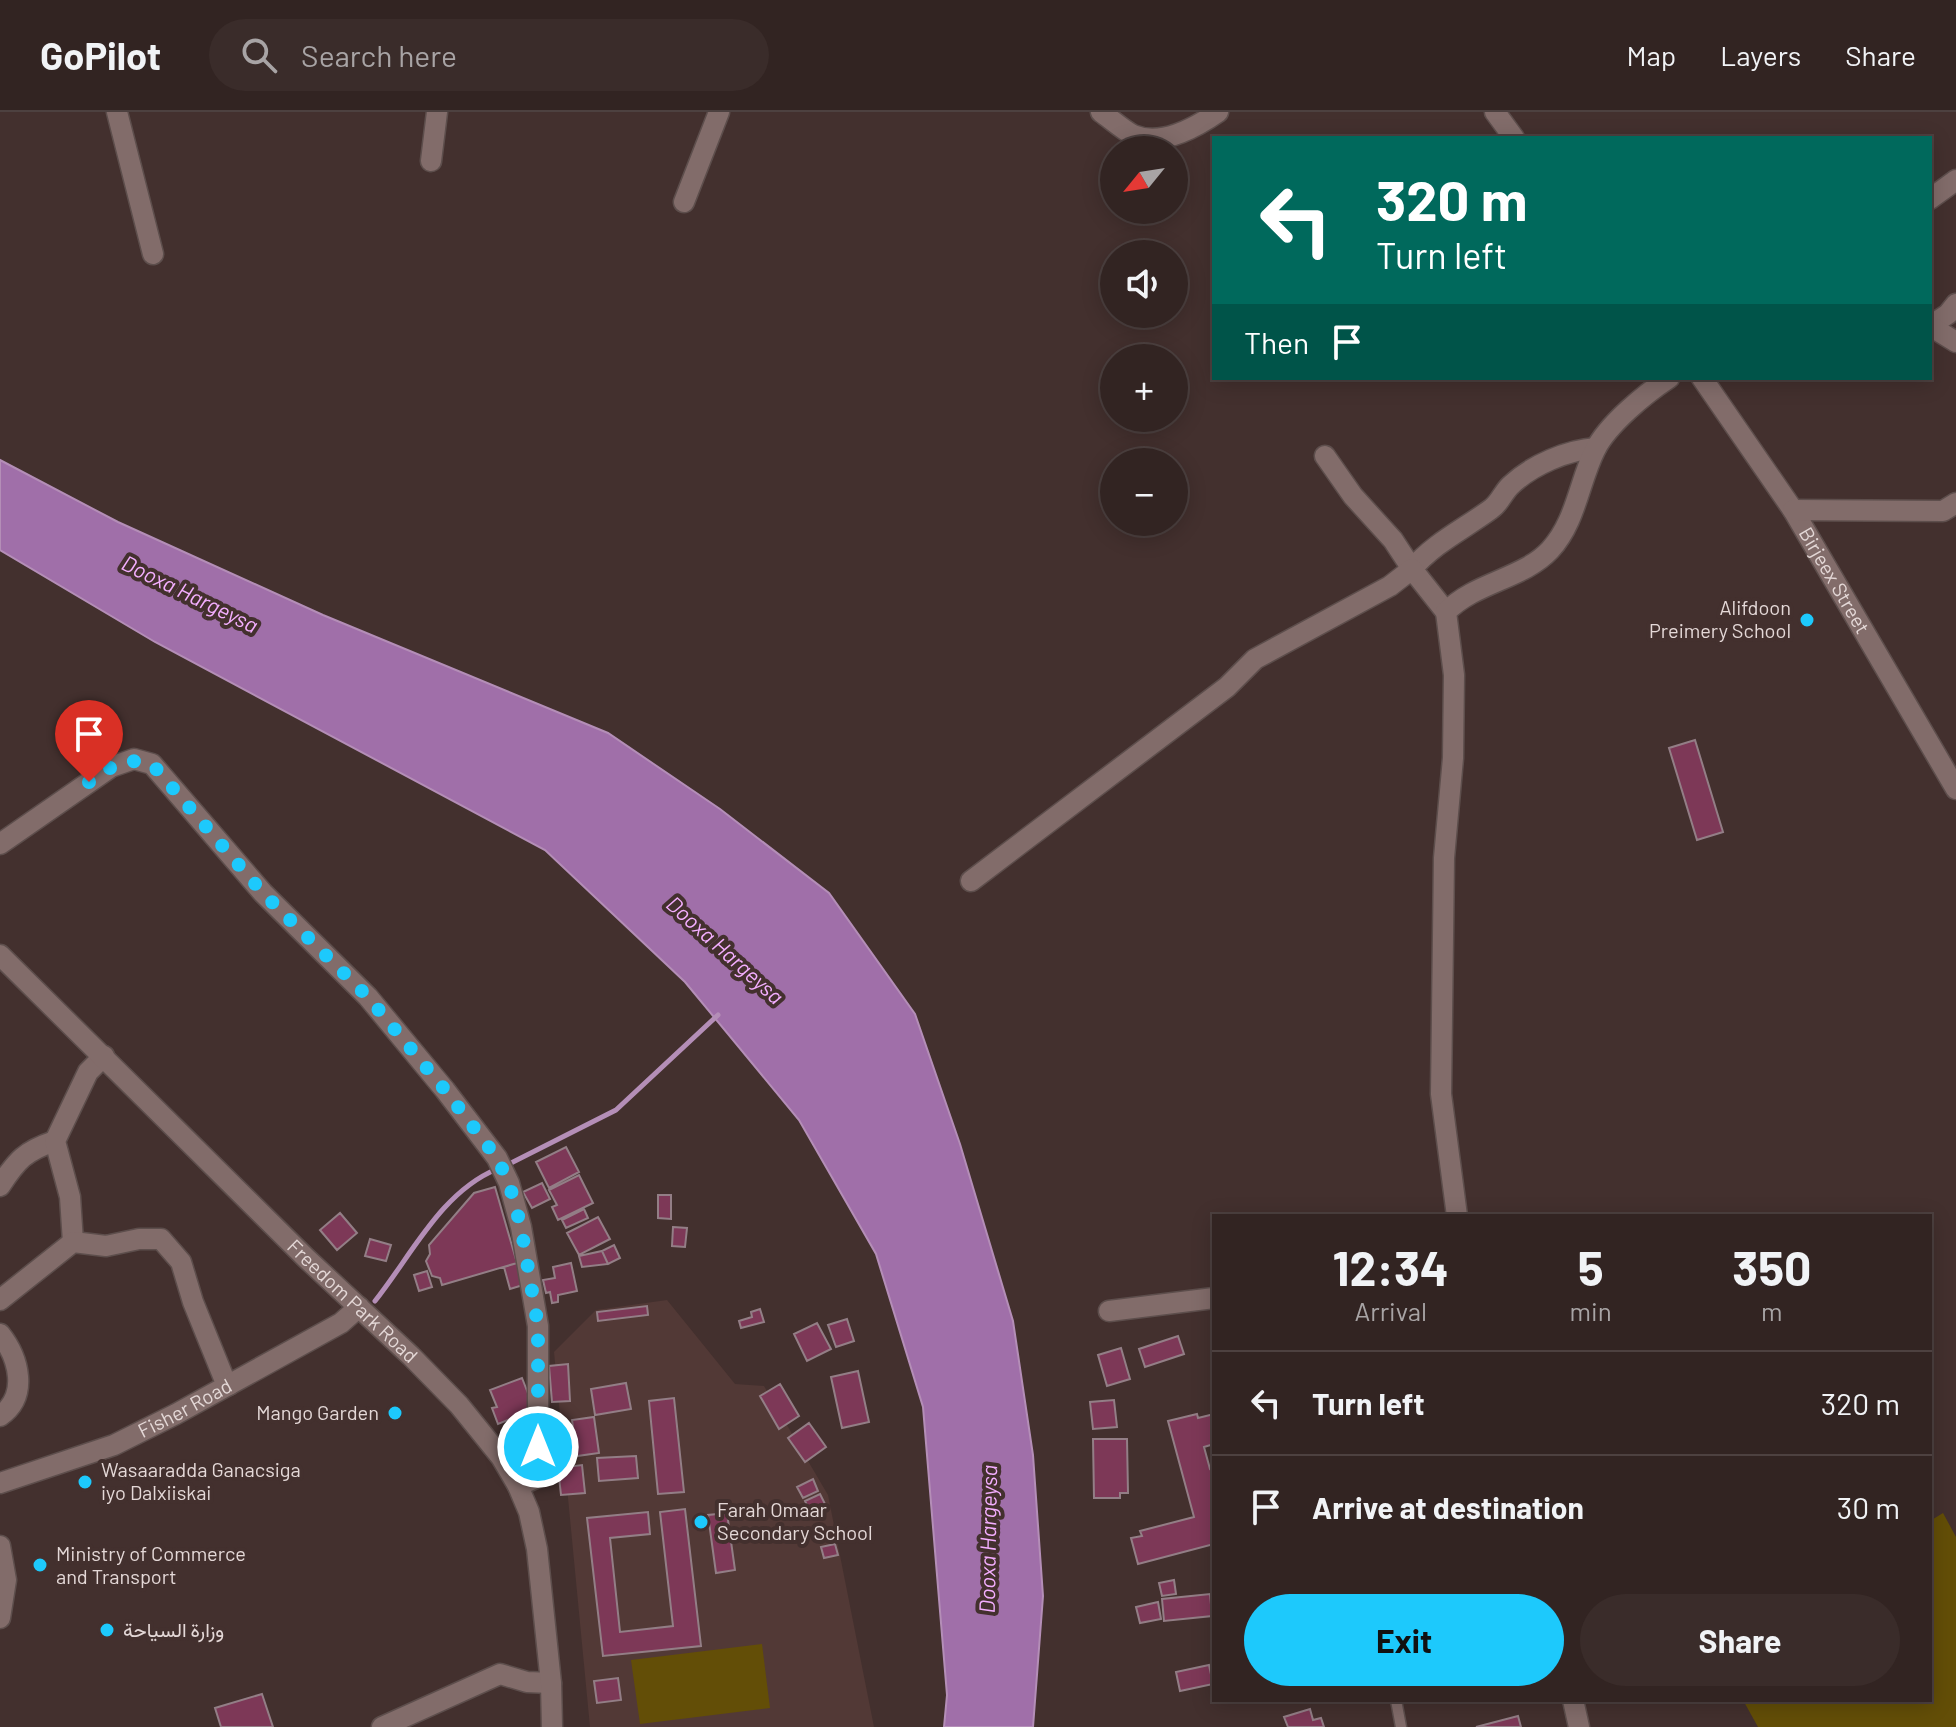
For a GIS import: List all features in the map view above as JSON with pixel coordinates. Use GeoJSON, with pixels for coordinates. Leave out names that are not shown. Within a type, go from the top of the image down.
{"type":"FeatureCollection","features":[{"type":"Feature","properties":{"kind":"street"},"geometry":{"type":"LineString","coordinates":[[117,112],[153,254]]}},
{"type":"Feature","properties":{"kind":"street"},"geometry":{"type":"LineString","coordinates":[[431,161],[437,112]]}},
{"type":"Feature","properties":{"kind":"street"},"geometry":{"type":"LineString","coordinates":[[684,202],[719,112]]}},
{"type":"Feature","properties":{"kind":"street"},"geometry":{"type":"LineString","coordinates":[[1101,112],[1135,136],[1168,138],[1218,112]]}},
{"type":"Feature","properties":{"kind":"street"},"geometry":{"type":"LineString","coordinates":[[1495,112],[1513,136]]}},
{"type":"Feature","properties":{"kind":"street"},"geometry":{"type":"LineString","coordinates":[[1932,198],[1956,180]]}},
{"type":"Feature","properties":{"kind":"street"},"geometry":{"type":"LineString","coordinates":[[1932,325],[1956,304]]}},
{"type":"Feature","properties":{"kind":"street"},"geometry":{"type":"LineString","coordinates":[[1932,327],[1956,342]]}},
{"type":"Feature","properties":{"kind":"street"},"geometry":{"type":"LineString","coordinates":[[1446,612],[1459,599],[1523,568],[1550,550],[1570,519],[1596,448],[1611,428],[1666,380]]}},
{"type":"Feature","properties":{"kind":"street","name":"Birjeex Street"},"geometry":{"type":"LineString","coordinates":[[1703,380],[1793,510],[1956,789]]}},
{"type":"Feature","properties":{"kind":"street"},"geometry":{"type":"LineString","coordinates":[[971,881],[1227,687],[1255,659],[1390,586],[1439,542],[1495,506],[1510,485],[1562,455],[1577,449],[1596,448]]}},
{"type":"Feature","properties":{"kind":"street"},"geometry":{"type":"LineString","coordinates":[[1325,456],[1446,612],[1454,675],[1453,758],[1444,858],[1441,1094],[1457,1214]]}},
{"type":"Feature","properties":{"kind":"street"},"geometry":{"type":"LineString","coordinates":[[1793,510],[1943,511],[1956,503]]}},
{"type":"Feature","properties":{"kind":"street"},"geometry":{"type":"LineString","coordinates":[[0,844],[111,767],[134,759],[152,764],[263,893],[368,997],[445,1090],[497,1158],[509,1183],[521,1227],[538,1326],[538,1477],[518,1486]]}},
{"type":"Feature","properties":{"kind":"street","name":"Freedom Park Road"},"geometry":{"type":"LineString","coordinates":[[0,955],[459,1405],[501,1457],[529,1512],[537,1549],[551,1683],[552,1727]]}},
{"type":"Feature","properties":{"kind":"street"},"geometry":{"type":"LineString","coordinates":[[73,1242],[70,1197],[55,1141],[88,1072],[104,1056]]}},
{"type":"Feature","properties":{"kind":"street"},"geometry":{"type":"LineString","coordinates":[[0,1186],[15,1162],[33,1148],[55,1141]]}},
{"type":"Feature","properties":{"kind":"street"},"geometry":{"type":"LineString","coordinates":[[0,1300],[73,1242],[106,1246],[139,1239],[161,1239],[181,1262],[193,1302],[229,1385]]}},
{"type":"Feature","properties":{"kind":"street"},"geometry":{"type":"LineString","coordinates":[[1109,1311],[1212,1298]]}},
{"type":"Feature","properties":{"kind":"street","name":"Fisher Road"},"geometry":{"type":"LineString","coordinates":[[0,1483],[114,1445],[341,1323],[359,1307]]}},
{"type":"Feature","properties":{"kind":"street"},"geometry":{"type":"LineString","coordinates":[[0,1334],[19,1373],[16,1397],[0,1416]]}},
{"type":"Feature","properties":{"kind":"street"},"geometry":{"type":"LineString","coordinates":[[0,1546],[6,1580],[0,1618]]}},
{"type":"Feature","properties":{"kind":"street"},"geometry":{"type":"LineString","coordinates":[[382,1727],[500,1674],[527,1682],[551,1683]]}},
{"type":"Feature","properties":{"kind":"street"},"geometry":{"type":"LineString","coordinates":[[1573,1702],[1579,1727]]}},
{"type":"Feature","properties":{"kind":"lane"},"geometry":{"type":"LineString","coordinates":[[1396,1702],[1401,1727]]}},
{"type":"Feature","properties":{"kind":"shaded area","name":"Farah Omaar Secondary School"},"geometry":{"type":"Polygon","coordinates":[[[667,1300],[735,1384],[764,1386],[828,1495],[874,1727],[590,1727],[554,1352],[596,1310],[667,1300]]]}},
{"type":"Feature","properties":{"kind":"shaded area"},"geometry":{"type":"Polygon","coordinates":[[[1943,1513],[1956,1537],[1956,1727],[1758,1727],[1744,1702],[1932,1702],[1932,1520],[1943,1513]]]}},
{"type":"Feature","properties":{"kind":"shaded area"},"geometry":{"type":"Polygon","coordinates":[[[762,1644],[770,1708],[640,1724],[631,1660],[762,1644]]]}},
{"type":"Feature","properties":{"kind":"water","name":"Dooxa Hargeysa"},"geometry":{"type":"Polygon","coordinates":[[[0,460],[118,522],[323,615],[608,733],[720,809],[829,893],[915,1014],[960,1144],[1013,1321],[1033,1455],[1043,1596],[1033,1727],[944,1727],[947,1695],[923,1407],[876,1254],[799,1120],[685,982],[545,850],[155,642],[0,550],[0,460]]]}},
{"type":"Feature","properties":{"kind":"building"},"geometry":{"type":"Polygon","coordinates":[[[1695,740],[1723,832],[1697,840],[1669,748],[1695,740]]]}},
{"type":"Feature","properties":{"kind":"building"},"geometry":{"type":"Polygon","coordinates":[[[566,1147],[579,1172],[549,1188],[536,1162],[566,1147]]]}},
{"type":"Feature","properties":{"kind":"building"},"geometry":{"type":"Polygon","coordinates":[[[579,1175],[593,1203],[558,1220],[552,1207],[557,1205],[549,1190],[579,1175]]]}},
{"type":"Feature","properties":{"kind":"building"},"geometry":{"type":"Polygon","coordinates":[[[542,1183],[550,1199],[532,1208],[523,1192],[542,1183]]]}},
{"type":"Feature","properties":{"kind":"building"},"geometry":{"type":"Polygon","coordinates":[[[495,1187],[517,1263],[442,1285],[440,1278],[432,1276],[426,1261],[430,1254],[429,1245],[474,1193],[495,1187]]]}},
{"type":"Feature","properties":{"kind":"building"},"geometry":{"type":"Polygon","coordinates":[[[658,1195],[671,1195],[671,1219],[658,1218],[658,1195]]]}},
{"type":"Feature","properties":{"kind":"building"},"geometry":{"type":"Polygon","coordinates":[[[584,1209],[588,1218],[566,1228],[562,1220],[584,1209]]]}},
{"type":"Feature","properties":{"kind":"building"},"geometry":{"type":"Polygon","coordinates":[[[340,1213],[357,1233],[337,1250],[320,1230],[340,1213]]]}},
{"type":"Feature","properties":{"kind":"building"},"geometry":{"type":"Polygon","coordinates":[[[598,1217],[610,1239],[579,1255],[567,1233],[598,1217]]]}},
{"type":"Feature","properties":{"kind":"building"},"geometry":{"type":"Polygon","coordinates":[[[673,1227],[687,1228],[685,1247],[672,1246],[673,1227]]]}},
{"type":"Feature","properties":{"kind":"building"},"geometry":{"type":"Polygon","coordinates":[[[370,1239],[391,1245],[386,1261],[365,1256],[370,1239]]]}},
{"type":"Feature","properties":{"kind":"building"},"geometry":{"type":"Polygon","coordinates":[[[614,1245],[620,1258],[608,1264],[602,1251],[614,1245]]]}},
{"type":"Feature","properties":{"kind":"building"},"geometry":{"type":"Polygon","coordinates":[[[602,1251],[608,1264],[582,1267],[579,1256],[602,1251]]]}},
{"type":"Feature","properties":{"kind":"building"},"geometry":{"type":"Polygon","coordinates":[[[517,1263],[523,1285],[510,1289],[504,1267],[517,1263]]]}},
{"type":"Feature","properties":{"kind":"building"},"geometry":{"type":"Polygon","coordinates":[[[571,1263],[577,1291],[558,1295],[558,1302],[552,1303],[543,1280],[555,1278],[553,1267],[571,1263]]]}},
{"type":"Feature","properties":{"kind":"building"},"geometry":{"type":"Polygon","coordinates":[[[427,1271],[432,1287],[419,1291],[414,1275],[427,1271]]]}},
{"type":"Feature","properties":{"kind":"building"},"geometry":{"type":"Polygon","coordinates":[[[647,1306],[648,1315],[598,1321],[597,1312],[647,1306]]]}},
{"type":"Feature","properties":{"kind":"building"},"geometry":{"type":"Polygon","coordinates":[[[760,1309],[764,1322],[741,1328],[739,1321],[752,1317],[751,1312],[760,1309]]]}},
{"type":"Feature","properties":{"kind":"building"},"geometry":{"type":"Polygon","coordinates":[[[847,1319],[854,1341],[836,1347],[828,1325],[847,1319]]]}},
{"type":"Feature","properties":{"kind":"building"},"geometry":{"type":"Polygon","coordinates":[[[817,1323],[831,1349],[807,1361],[794,1334],[817,1323]]]}},
{"type":"Feature","properties":{"kind":"building"},"geometry":{"type":"Polygon","coordinates":[[[1178,1336],[1184,1354],[1145,1367],[1139,1349],[1178,1336]]]}},
{"type":"Feature","properties":{"kind":"building"},"geometry":{"type":"Polygon","coordinates":[[[1121,1348],[1130,1379],[1107,1386],[1098,1355],[1121,1348]]]}},
{"type":"Feature","properties":{"kind":"building"},"geometry":{"type":"Polygon","coordinates":[[[568,1364],[570,1401],[552,1402],[549,1366],[568,1364]]]}},
{"type":"Feature","properties":{"kind":"building"},"geometry":{"type":"Polygon","coordinates":[[[858,1371],[869,1422],[842,1428],[831,1377],[858,1371]]]}},
{"type":"Feature","properties":{"kind":"building"},"geometry":{"type":"Polygon","coordinates":[[[522,1378],[533,1406],[527,1408],[528,1412],[498,1424],[492,1408],[497,1407],[490,1390],[522,1378]]]}},
{"type":"Feature","properties":{"kind":"building"},"geometry":{"type":"Polygon","coordinates":[[[626,1383],[631,1409],[595,1415],[591,1389],[626,1383]]]}},
{"type":"Feature","properties":{"kind":"building"},"geometry":{"type":"Polygon","coordinates":[[[780,1384],[799,1416],[779,1429],[760,1396],[780,1384]]]}},
{"type":"Feature","properties":{"kind":"building"},"geometry":{"type":"Polygon","coordinates":[[[674,1398],[684,1492],[658,1494],[649,1401],[674,1398]]]}},
{"type":"Feature","properties":{"kind":"building"},"geometry":{"type":"Polygon","coordinates":[[[1114,1400],[1117,1427],[1093,1429],[1090,1402],[1114,1400]]]}},
{"type":"Feature","properties":{"kind":"building"},"geometry":{"type":"Polygon","coordinates":[[[1197,1414],[1198,1418],[1212,1414],[1212,1445],[1204,1447],[1212,1468],[1212,1545],[1138,1564],[1131,1538],[1142,1536],[1140,1531],[1194,1517],[1168,1421],[1197,1414]]]}},
{"type":"Feature","properties":{"kind":"building"},"geometry":{"type":"Polygon","coordinates":[[[594,1417],[599,1453],[577,1456],[572,1420],[594,1417]]]}},
{"type":"Feature","properties":{"kind":"building"},"geometry":{"type":"Polygon","coordinates":[[[514,1422],[525,1434],[514,1443],[503,1431],[514,1422]]]}},
{"type":"Feature","properties":{"kind":"building"},"geometry":{"type":"Polygon","coordinates":[[[809,1423],[826,1447],[805,1462],[788,1438],[809,1423]]]}},
{"type":"Feature","properties":{"kind":"building"},"geometry":{"type":"Polygon","coordinates":[[[1093,1439],[1127,1439],[1128,1493],[1120,1493],[1120,1498],[1094,1498],[1093,1439]]]}},
{"type":"Feature","properties":{"kind":"building"},"geometry":{"type":"Polygon","coordinates":[[[636,1456],[638,1478],[599,1481],[597,1458],[636,1456]]]}},
{"type":"Feature","properties":{"kind":"building"},"geometry":{"type":"Polygon","coordinates":[[[582,1465],[585,1493],[561,1495],[558,1468],[582,1465]]]}},
{"type":"Feature","properties":{"kind":"building"},"geometry":{"type":"Polygon","coordinates":[[[813,1479],[818,1491],[803,1498],[797,1487],[813,1479]]]}},
{"type":"Feature","properties":{"kind":"building"},"geometry":{"type":"Polygon","coordinates":[[[820,1494],[825,1504],[810,1511],[805,1501],[820,1494]]]}},
{"type":"Feature","properties":{"kind":"building"},"geometry":{"type":"Polygon","coordinates":[[[685,1509],[701,1646],[603,1656],[587,1518],[648,1512],[650,1534],[610,1538],[620,1632],[673,1626],[660,1512],[685,1509]]]}},
{"type":"Feature","properties":{"kind":"building"},"geometry":{"type":"Polygon","coordinates":[[[727,1513],[735,1570],[716,1573],[708,1515],[727,1513]]]}},
{"type":"Feature","properties":{"kind":"building"},"geometry":{"type":"Polygon","coordinates":[[[835,1544],[838,1555],[824,1558],[821,1547],[835,1544]]]}},
{"type":"Feature","properties":{"kind":"building"},"geometry":{"type":"Polygon","coordinates":[[[1174,1580],[1176,1594],[1162,1596],[1159,1583],[1174,1580]]]}},
{"type":"Feature","properties":{"kind":"building"},"geometry":{"type":"Polygon","coordinates":[[[1210,1594],[1212,1616],[1164,1621],[1162,1599],[1210,1594]]]}},
{"type":"Feature","properties":{"kind":"building"},"geometry":{"type":"Polygon","coordinates":[[[1158,1602],[1161,1619],[1140,1623],[1136,1607],[1158,1602]]]}},
{"type":"Feature","properties":{"kind":"building"},"geometry":{"type":"Polygon","coordinates":[[[1209,1665],[1212,1684],[1180,1691],[1176,1672],[1209,1665]]]}},
{"type":"Feature","properties":{"kind":"building"},"geometry":{"type":"Polygon","coordinates":[[[618,1678],[621,1700],[597,1703],[594,1681],[618,1678]]]}},
{"type":"Feature","properties":{"kind":"building"},"geometry":{"type":"Polygon","coordinates":[[[262,1694],[273,1727],[221,1727],[215,1708],[262,1694]]]}},
{"type":"Feature","properties":{"kind":"building"},"geometry":{"type":"Polygon","coordinates":[[[1310,1709],[1313,1720],[1321,1718],[1324,1727],[1288,1727],[1284,1717],[1310,1709]]]}},
{"type":"Feature","properties":{"kind":"building"},"geometry":{"type":"Polygon","coordinates":[[[1518,1716],[1521,1727],[1476,1727],[1518,1716]]]}},
{"type":"Feature","properties":{"kind":"waterway"},"geometry":{"type":"LineString","coordinates":[[507,1165],[616,1110],[718,1015]]}},
{"type":"Feature","properties":{"kind":"waterway"},"geometry":{"type":"LineString","coordinates":[[375,1301],[443,1209],[477,1179],[497,1169]]}},
{"type":"Feature","properties":{"kind":"place","name":"Alifdoon Preimery School"},"geometry":{"type":"Point","coordinates":[1807,620]}},
{"type":"Feature","properties":{"kind":"place","name":"Mango Garden"},"geometry":{"type":"Point","coordinates":[395,1413]}},
{"type":"Feature","properties":{"kind":"place","name":"Wasaaradda Ganacsiga iyo Dalxiiskai"},"geometry":{"type":"Point","coordinates":[85,1482]}},
{"type":"Feature","properties":{"kind":"place","name":"Farah Omaar Secondary School"},"geometry":{"type":"Point","coordinates":[701,1522]}},
{"type":"Feature","properties":{"kind":"place","name":"Ministry of Commerce and Transport"},"geometry":{"type":"Point","coordinates":[40,1565]}},
{"type":"Feature","properties":{"kind":"place","name":"وزارة السياحة"},"geometry":{"type":"Point","coordinates":[107,1630]}},
{"type":"Feature","properties":{"kind":"route"},"geometry":{"type":"LineString","coordinates":[[89,782],[111,767],[134,759],[152,764],[263,893],[368,997],[497,1158],[509,1183],[521,1227],[538,1326],[538,1447]]}}]}
